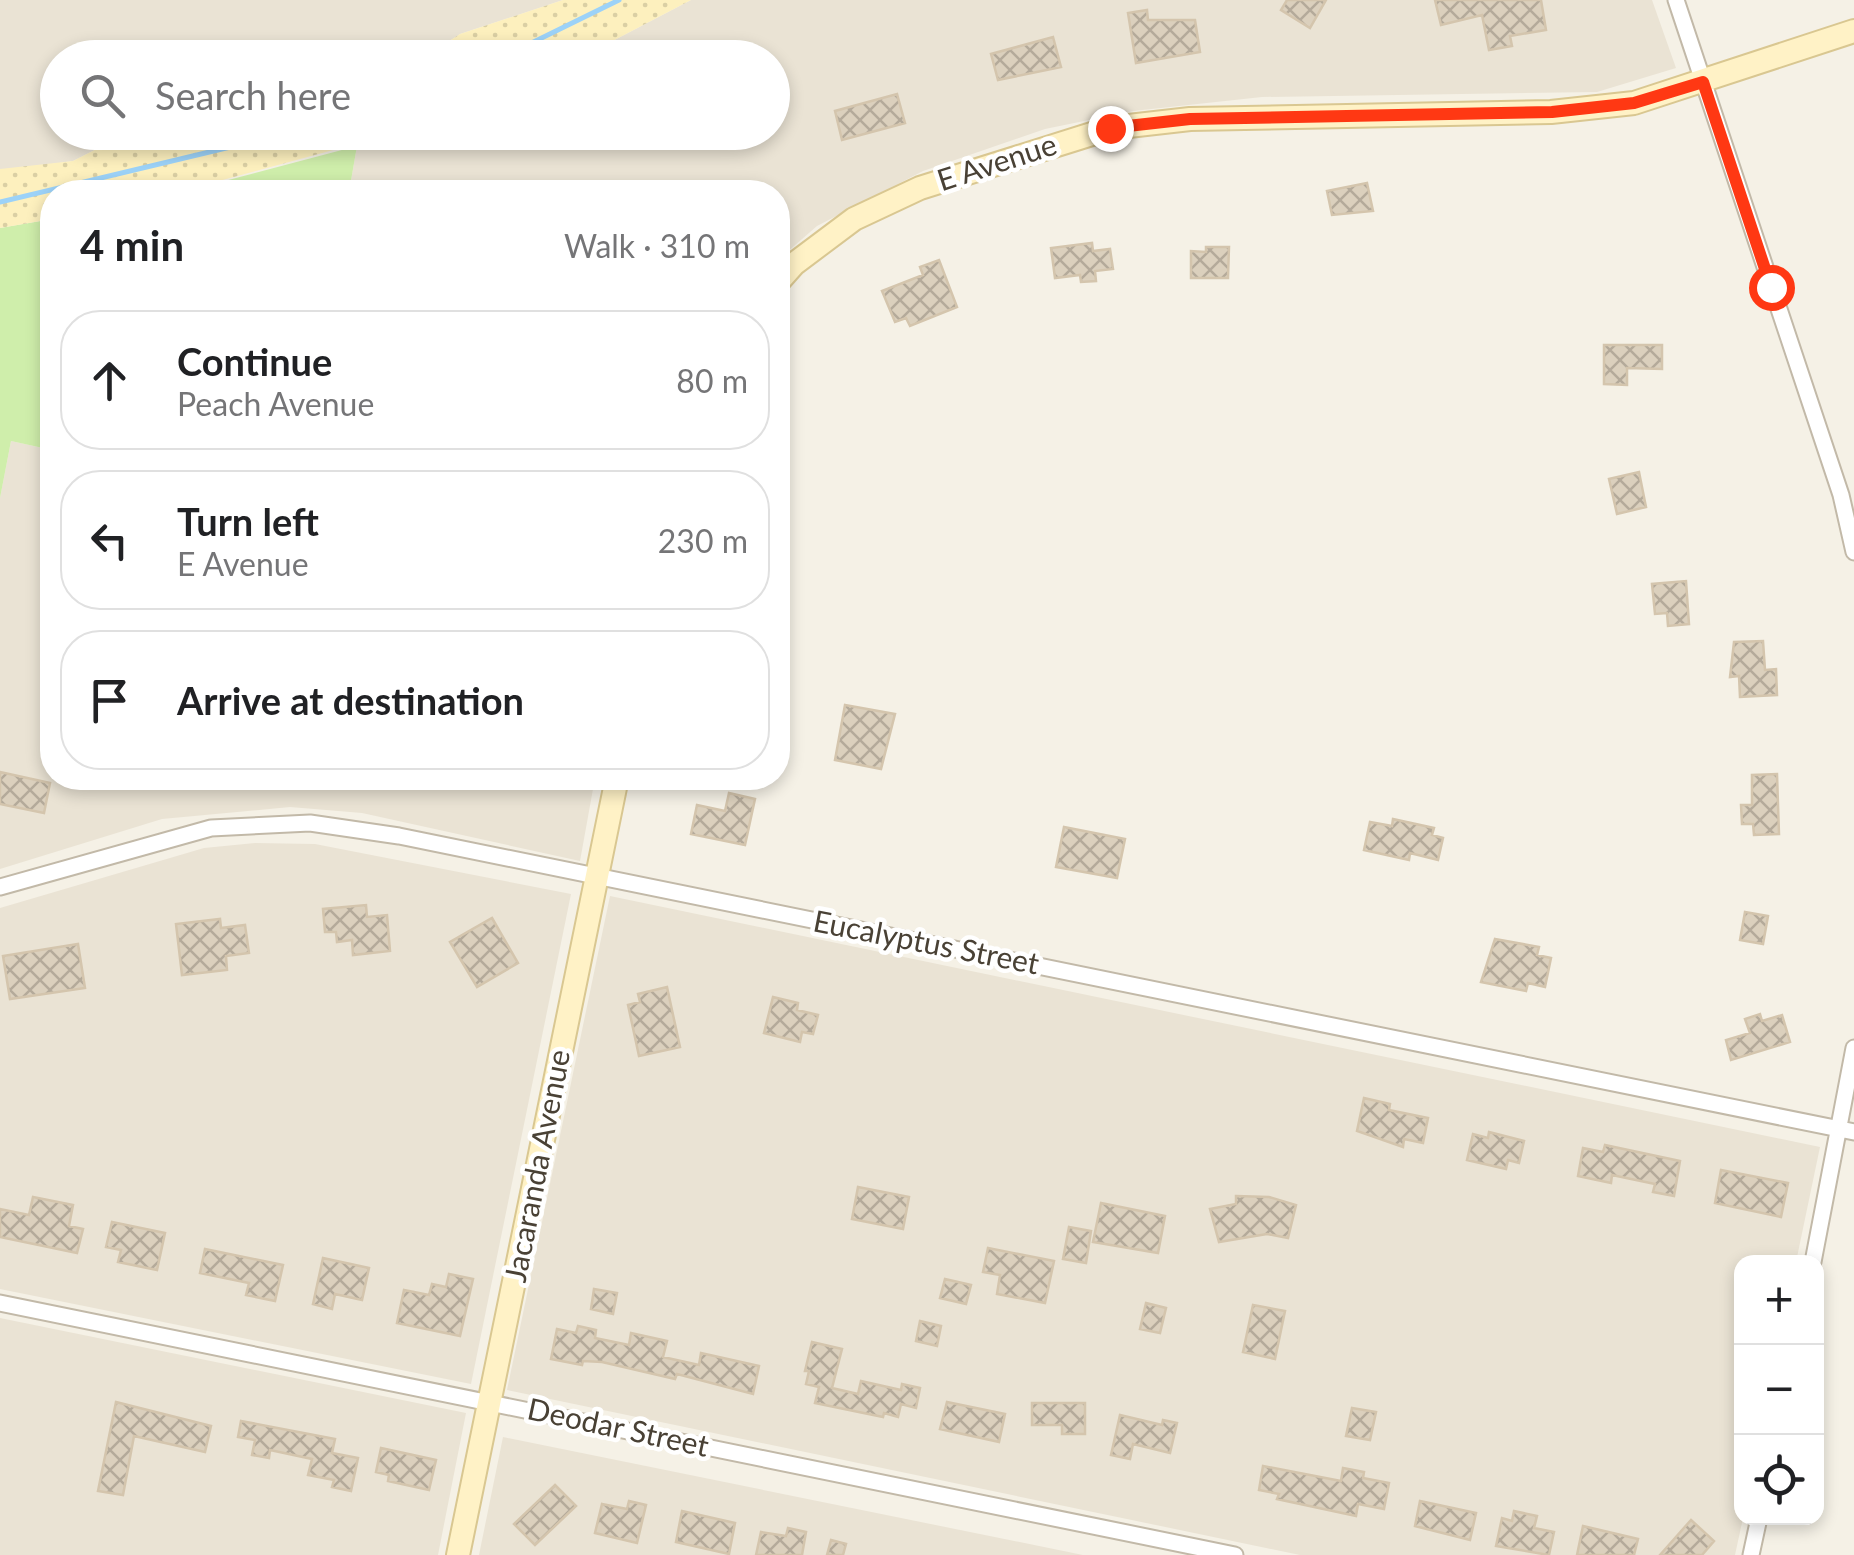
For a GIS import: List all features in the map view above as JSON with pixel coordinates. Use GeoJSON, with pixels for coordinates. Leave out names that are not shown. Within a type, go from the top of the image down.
{"type":"FeatureCollection","features":[{"type":"Feature","properties":{"kind":"street"},"geometry":{"type":"LineString","coordinates":[[1676,0],[1847,493],[1854,552]]}},
{"type":"Feature","properties":{"kind":"street","name":"E Avenue"},"geometry":{"type":"LineString","coordinates":[[790,268],[854,219],[938,182],[1110,128],[1190,119],[1552,112],[1634,103],[1854,31]]}},
{"type":"Feature","properties":{"kind":"street","name":"Jacaranda Avenue"},"geometry":{"type":"LineString","coordinates":[[458,1555],[615,790]]}},
{"type":"Feature","properties":{"kind":"street","name":"Eucalyptus Street"},"geometry":{"type":"LineString","coordinates":[[0,888],[147,842],[261,823],[310,822],[399,836],[1848,1131]]}},
{"type":"Feature","properties":{"kind":"street"},"geometry":{"type":"LineString","coordinates":[[1815,1255],[1848,1131],[1854,1048]]}},
{"type":"Feature","properties":{"kind":"street","name":"Deodar Street"},"geometry":{"type":"LineString","coordinates":[[0,1303],[1235,1555]]}},
{"type":"Feature","properties":{"kind":"street"},"geometry":{"type":"LineString","coordinates":[[1750,1555],[1756,1525]]}},
{"type":"Feature","properties":{"kind":"shaded area"},"geometry":{"type":"Polygon","coordinates":[[[0,0],[563,0],[451,40],[40,40],[40,150],[95,150],[73,161],[0,169],[0,0]]]}},
{"type":"Feature","properties":{"kind":"shaded area"},"geometry":{"type":"Polygon","coordinates":[[[691,0],[1652,0],[1676,68],[1597,92],[1262,97],[1133,111],[1045,129],[923,171],[817,226],[790,250],[790,180],[351,180],[356,150],[790,150],[790,40],[615,40],[691,0]]]}},
{"type":"Feature","properties":{"kind":"shaded area"},"geometry":{"type":"Polygon","coordinates":[[[11,441],[40,447],[40,790],[593,790],[580,861],[362,813],[290,807],[162,819],[0,869],[0,498],[11,441]]]}},
{"type":"Feature","properties":{"kind":"shaded area"},"geometry":{"type":"Polygon","coordinates":[[[255,843],[315,844],[571,894],[471,1384],[0,1289],[0,908],[204,848],[255,843]]]}},
{"type":"Feature","properties":{"kind":"shaded area"},"geometry":{"type":"Polygon","coordinates":[[[610,896],[1820,1147],[1797,1255],[1734,1255],[1734,1525],[1741,1525],[1735,1555],[1300,1555],[507,1390],[610,896]]]}},
{"type":"Feature","properties":{"kind":"shaded area"},"geometry":{"type":"Polygon","coordinates":[[[0,1318],[466,1413],[438,1555],[0,1555],[0,1318]]]}},
{"type":"Feature","properties":{"kind":"shaded area"},"geometry":{"type":"Polygon","coordinates":[[[503,1437],[1083,1555],[479,1555],[503,1437]]]}},
{"type":"Feature","properties":{"kind":"green space"},"geometry":{"type":"Polygon","coordinates":[[[342,150],[356,150],[351,180],[228,180],[342,150]]]}},
{"type":"Feature","properties":{"kind":"green space"},"geometry":{"type":"Polygon","coordinates":[[[40,221],[40,447],[11,441],[0,498],[0,228],[40,221]]]}},
{"type":"Feature","properties":{"kind":"sand"},"geometry":{"type":"Polygon","coordinates":[[[563,0],[691,0],[615,40],[451,40],[563,0]]]}},
{"type":"Feature","properties":{"kind":"sand"},"geometry":{"type":"Polygon","coordinates":[[[95,150],[333,150],[222,180],[40,180],[40,221],[0,228],[0,169],[73,161],[95,150]]]}},
{"type":"Feature","properties":{"kind":"building"},"geometry":{"type":"Polygon","coordinates":[[[1287,0],[1326,0],[1310,28],[1281,10],[1287,0]]]}},
{"type":"Feature","properties":{"kind":"building"},"geometry":{"type":"Polygon","coordinates":[[[1435,0],[1541,0],[1546,30],[1510,36],[1512,46],[1489,50],[1482,15],[1441,25],[1435,0]]]}},
{"type":"Feature","properties":{"kind":"building"},"geometry":{"type":"Polygon","coordinates":[[[1147,10],[1148,20],[1195,20],[1200,52],[1136,63],[1128,13],[1147,10]]]}},
{"type":"Feature","properties":{"kind":"building"},"geometry":{"type":"Polygon","coordinates":[[[1053,37],[1061,67],[998,80],[991,54],[1053,37]]]}},
{"type":"Feature","properties":{"kind":"building"},"geometry":{"type":"Polygon","coordinates":[[[897,94],[905,123],[842,140],[835,111],[897,94]]]}},
{"type":"Feature","properties":{"kind":"building"},"geometry":{"type":"Polygon","coordinates":[[[1367,183],[1373,211],[1332,215],[1327,191],[1367,183]]]}},
{"type":"Feature","properties":{"kind":"building"},"geometry":{"type":"Polygon","coordinates":[[[1092,243],[1093,251],[1110,249],[1113,269],[1095,271],[1096,281],[1081,282],[1080,275],[1055,278],[1051,248],[1092,243]]]}},
{"type":"Feature","properties":{"kind":"building"},"geometry":{"type":"Polygon","coordinates":[[[1206,247],[1229,247],[1228,278],[1191,278],[1191,251],[1206,252],[1206,247]]]}},
{"type":"Feature","properties":{"kind":"building"},"geometry":{"type":"Polygon","coordinates":[[[939,260],[957,307],[910,326],[906,318],[895,322],[882,291],[923,275],[920,267],[939,260]]]}},
{"type":"Feature","properties":{"kind":"building"},"geometry":{"type":"Polygon","coordinates":[[[1604,345],[1662,345],[1662,369],[1627,368],[1627,385],[1604,384],[1604,345]]]}},
{"type":"Feature","properties":{"kind":"building"},"geometry":{"type":"Polygon","coordinates":[[[1639,472],[1646,507],[1617,514],[1609,479],[1639,472]]]}},
{"type":"Feature","properties":{"kind":"building"},"geometry":{"type":"Polygon","coordinates":[[[1686,581],[1689,624],[1668,626],[1667,613],[1655,614],[1652,584],[1686,581]]]}},
{"type":"Feature","properties":{"kind":"building"},"geometry":{"type":"Polygon","coordinates":[[[1763,641],[1765,670],[1776,669],[1777,695],[1740,697],[1739,676],[1730,677],[1734,642],[1763,641]]]}},
{"type":"Feature","properties":{"kind":"building"},"geometry":{"type":"Polygon","coordinates":[[[845,705],[895,714],[881,769],[835,760],[845,705]]]}},
{"type":"Feature","properties":{"kind":"building"},"geometry":{"type":"Polygon","coordinates":[[[0,772],[40,781],[40,790],[49,790],[44,813],[0,804],[0,772]]]}},
{"type":"Feature","properties":{"kind":"building"},"geometry":{"type":"Polygon","coordinates":[[[1777,774],[1779,834],[1754,835],[1753,824],[1742,824],[1741,805],[1752,805],[1752,775],[1777,774]]]}},
{"type":"Feature","properties":{"kind":"building"},"geometry":{"type":"Polygon","coordinates":[[[729,793],[755,799],[745,845],[691,834],[697,805],[725,811],[729,793]]]}},
{"type":"Feature","properties":{"kind":"building"},"geometry":{"type":"Polygon","coordinates":[[[1393,819],[1434,828],[1432,835],[1443,838],[1438,860],[1410,853],[1409,860],[1364,850],[1370,822],[1392,826],[1393,819]]]}},
{"type":"Feature","properties":{"kind":"building"},"geometry":{"type":"Polygon","coordinates":[[[1064,827],[1125,839],[1117,878],[1056,867],[1064,827]]]}},
{"type":"Feature","properties":{"kind":"building"},"geometry":{"type":"Polygon","coordinates":[[[366,905],[367,917],[387,915],[390,951],[353,955],[352,940],[337,942],[336,932],[325,932],[323,909],[366,905]]]}},
{"type":"Feature","properties":{"kind":"building"},"geometry":{"type":"Polygon","coordinates":[[[1745,912],[1768,916],[1763,944],[1740,940],[1745,912]]]}},
{"type":"Feature","properties":{"kind":"building"},"geometry":{"type":"Polygon","coordinates":[[[492,918],[518,963],[477,987],[450,942],[492,918]]]}},
{"type":"Feature","properties":{"kind":"building"},"geometry":{"type":"Polygon","coordinates":[[[220,919],[221,928],[245,925],[249,953],[226,956],[227,970],[182,975],[176,924],[220,919]]]}},
{"type":"Feature","properties":{"kind":"building"},"geometry":{"type":"Polygon","coordinates":[[[1495,939],[1539,947],[1537,955],[1551,958],[1545,987],[1528,983],[1526,991],[1481,982],[1495,939]]]}},
{"type":"Feature","properties":{"kind":"building"},"geometry":{"type":"Polygon","coordinates":[[[78,944],[85,988],[10,999],[3,956],[78,944]]]}},
{"type":"Feature","properties":{"kind":"building"},"geometry":{"type":"Polygon","coordinates":[[[667,987],[680,1047],[639,1056],[628,1005],[640,1002],[638,994],[667,987]]]}},
{"type":"Feature","properties":{"kind":"building"},"geometry":{"type":"Polygon","coordinates":[[[773,997],[798,1003],[797,1010],[818,1015],[813,1034],[802,1032],[800,1042],[764,1033],[773,997]]]}},
{"type":"Feature","properties":{"kind":"building"},"geometry":{"type":"Polygon","coordinates":[[[1760,1014],[1762,1021],[1782,1015],[1790,1042],[1731,1060],[1726,1040],[1750,1033],[1745,1019],[1760,1014]]]}},
{"type":"Feature","properties":{"kind":"building"},"geometry":{"type":"Polygon","coordinates":[[[1364,1098],[1390,1104],[1389,1110],[1428,1118],[1423,1143],[1404,1139],[1403,1147],[1357,1131],[1364,1098]]]}},
{"type":"Feature","properties":{"kind":"building"},"geometry":{"type":"Polygon","coordinates":[[[1489,1132],[1524,1141],[1519,1163],[1508,1160],[1506,1169],[1467,1160],[1473,1134],[1488,1138],[1489,1132]]]}},
{"type":"Feature","properties":{"kind":"building"},"geometry":{"type":"Polygon","coordinates":[[[1605,1145],[1680,1161],[1674,1196],[1653,1192],[1655,1184],[1612,1175],[1611,1183],[1578,1176],[1583,1148],[1603,1152],[1605,1145]]]}},
{"type":"Feature","properties":{"kind":"building"},"geometry":{"type":"Polygon","coordinates":[[[1721,1170],[1788,1183],[1781,1217],[1715,1203],[1721,1170]]]}},
{"type":"Feature","properties":{"kind":"building"},"geometry":{"type":"Polygon","coordinates":[[[858,1187],[909,1197],[903,1229],[852,1219],[858,1187]]]}},
{"type":"Feature","properties":{"kind":"building"},"geometry":{"type":"Polygon","coordinates":[[[1236,1196],[1269,1197],[1296,1205],[1288,1238],[1267,1234],[1219,1242],[1210,1209],[1236,1204],[1236,1196]]]}},
{"type":"Feature","properties":{"kind":"building"},"geometry":{"type":"Polygon","coordinates":[[[33,1197],[73,1205],[69,1226],[83,1229],[77,1253],[0,1237],[0,1209],[29,1215],[33,1197]]]}},
{"type":"Feature","properties":{"kind":"building"},"geometry":{"type":"Polygon","coordinates":[[[1101,1203],[1165,1216],[1158,1253],[1093,1242],[1101,1203]]]}},
{"type":"Feature","properties":{"kind":"building"},"geometry":{"type":"Polygon","coordinates":[[[112,1222],[165,1233],[157,1270],[118,1262],[121,1250],[106,1247],[112,1222]]]}},
{"type":"Feature","properties":{"kind":"building"},"geometry":{"type":"Polygon","coordinates":[[[1069,1227],[1091,1231],[1086,1263],[1063,1259],[1069,1227]]]}},
{"type":"Feature","properties":{"kind":"building"},"geometry":{"type":"Polygon","coordinates":[[[988,1248],[1054,1261],[1045,1303],[997,1294],[1000,1275],[983,1272],[988,1248]]]}},
{"type":"Feature","properties":{"kind":"building"},"geometry":{"type":"Polygon","coordinates":[[[205,1249],[283,1265],[275,1301],[246,1295],[249,1283],[200,1273],[205,1249]]]}},
{"type":"Feature","properties":{"kind":"building"},"geometry":{"type":"Polygon","coordinates":[[[323,1258],[369,1268],[362,1300],[335,1294],[332,1309],[313,1304],[323,1258]]]}},
{"type":"Feature","properties":{"kind":"building"},"geometry":{"type":"Polygon","coordinates":[[[449,1274],[473,1279],[460,1336],[397,1323],[404,1290],[429,1295],[432,1284],[446,1287],[449,1274]]]}},
{"type":"Feature","properties":{"kind":"building"},"geometry":{"type":"Polygon","coordinates":[[[945,1279],[971,1285],[966,1304],[940,1298],[945,1279]]]}},
{"type":"Feature","properties":{"kind":"building"},"geometry":{"type":"Polygon","coordinates":[[[594,1289],[617,1293],[613,1314],[591,1309],[594,1289]]]}},
{"type":"Feature","properties":{"kind":"building"},"geometry":{"type":"Polygon","coordinates":[[[1146,1303],[1166,1308],[1160,1333],[1140,1329],[1146,1303]]]}},
{"type":"Feature","properties":{"kind":"building"},"geometry":{"type":"Polygon","coordinates":[[[1253,1305],[1285,1311],[1275,1359],[1243,1352],[1253,1305]]]}},
{"type":"Feature","properties":{"kind":"building"},"geometry":{"type":"Polygon","coordinates":[[[920,1321],[941,1326],[937,1346],[916,1341],[920,1321]]]}},
{"type":"Feature","properties":{"kind":"building"},"geometry":{"type":"Polygon","coordinates":[[[578,1326],[596,1330],[595,1338],[629,1345],[631,1333],[667,1341],[663,1357],[699,1365],[701,1353],[759,1366],[753,1394],[677,1374],[675,1379],[602,1362],[583,1361],[582,1365],[551,1359],[557,1329],[576,1333],[578,1326]]]}},
{"type":"Feature","properties":{"kind":"building"},"geometry":{"type":"Polygon","coordinates":[[[812,1342],[842,1349],[832,1388],[858,1394],[861,1381],[901,1390],[902,1384],[920,1388],[916,1408],[901,1404],[898,1417],[884,1413],[883,1417],[815,1403],[819,1387],[806,1384],[809,1371],[805,1371],[812,1342]]]}},
{"type":"Feature","properties":{"kind":"building"},"geometry":{"type":"Polygon","coordinates":[[[116,1402],[211,1426],[205,1452],[134,1436],[123,1495],[98,1491],[116,1402]]]}},
{"type":"Feature","properties":{"kind":"building"},"geometry":{"type":"Polygon","coordinates":[[[947,1402],[1005,1414],[999,1442],[940,1429],[947,1402]]]}},
{"type":"Feature","properties":{"kind":"building"},"geometry":{"type":"Polygon","coordinates":[[[1032,1403],[1085,1403],[1085,1434],[1062,1434],[1062,1425],[1032,1425],[1032,1403]]]}},
{"type":"Feature","properties":{"kind":"building"},"geometry":{"type":"Polygon","coordinates":[[[1352,1408],[1376,1412],[1370,1440],[1346,1436],[1352,1408]]]}},
{"type":"Feature","properties":{"kind":"building"},"geometry":{"type":"Polygon","coordinates":[[[1120,1415],[1162,1425],[1163,1420],[1177,1423],[1170,1453],[1133,1444],[1130,1459],[1111,1455],[1120,1415]]]}},
{"type":"Feature","properties":{"kind":"building"},"geometry":{"type":"Polygon","coordinates":[[[241,1421],[335,1439],[332,1453],[358,1458],[351,1491],[332,1487],[334,1480],[308,1475],[312,1459],[270,1450],[269,1458],[252,1455],[255,1440],[238,1437],[241,1421]]]}},
{"type":"Feature","properties":{"kind":"building"},"geometry":{"type":"Polygon","coordinates":[[[381,1448],[436,1460],[429,1490],[388,1481],[389,1475],[376,1472],[381,1448]]]}},
{"type":"Feature","properties":{"kind":"building"},"geometry":{"type":"Polygon","coordinates":[[[1263,1466],[1341,1481],[1343,1468],[1364,1472],[1363,1478],[1389,1483],[1384,1509],[1358,1504],[1356,1516],[1277,1499],[1279,1494],[1259,1490],[1263,1466]]]}},
{"type":"Feature","properties":{"kind":"building"},"geometry":{"type":"Polygon","coordinates":[[[555,1485],[576,1506],[535,1545],[514,1524],[555,1485]]]}},
{"type":"Feature","properties":{"kind":"building"},"geometry":{"type":"Polygon","coordinates":[[[629,1501],[646,1505],[637,1543],[595,1533],[602,1504],[627,1509],[629,1501]]]}},
{"type":"Feature","properties":{"kind":"building"},"geometry":{"type":"Polygon","coordinates":[[[1420,1501],[1476,1513],[1470,1540],[1415,1526],[1420,1501]]]}},
{"type":"Feature","properties":{"kind":"building"},"geometry":{"type":"Polygon","coordinates":[[[682,1511],[735,1523],[729,1554],[676,1542],[682,1511]]]}},
{"type":"Feature","properties":{"kind":"building"},"geometry":{"type":"Polygon","coordinates":[[[1514,1511],[1537,1516],[1534,1528],[1554,1532],[1549,1555],[1496,1546],[1502,1518],[1512,1521],[1514,1511]]]}},
{"type":"Feature","properties":{"kind":"building"},"geometry":{"type":"Polygon","coordinates":[[[1691,1520],[1714,1541],[1702,1555],[1660,1555],[1691,1520]]]}},
{"type":"Feature","properties":{"kind":"building"},"geometry":{"type":"Polygon","coordinates":[[[1583,1526],[1638,1539],[1634,1555],[1577,1555],[1583,1526]]]}},
{"type":"Feature","properties":{"kind":"building"},"geometry":{"type":"Polygon","coordinates":[[[788,1528],[806,1532],[802,1555],[756,1555],[761,1532],[786,1536],[788,1528]]]}},
{"type":"Feature","properties":{"kind":"building"},"geometry":{"type":"Polygon","coordinates":[[[831,1540],[846,1544],[843,1555],[827,1555],[831,1540]]]}},
{"type":"Feature","properties":{"kind":"waterway"},"geometry":{"type":"LineString","coordinates":[[538,40],[619,0]]}},
{"type":"Feature","properties":{"kind":"waterway"},"geometry":{"type":"LineString","coordinates":[[92,180],[218,150]]}},
{"type":"Feature","properties":{"kind":"waterway"},"geometry":{"type":"LineString","coordinates":[[0,202],[40,192]]}},
{"type":"Feature","properties":{"kind":"route"},"geometry":{"type":"LineString","coordinates":[[1110,128],[1190,119],[1552,112],[1634,103],[1703,82],[1771,287]]}}]}
